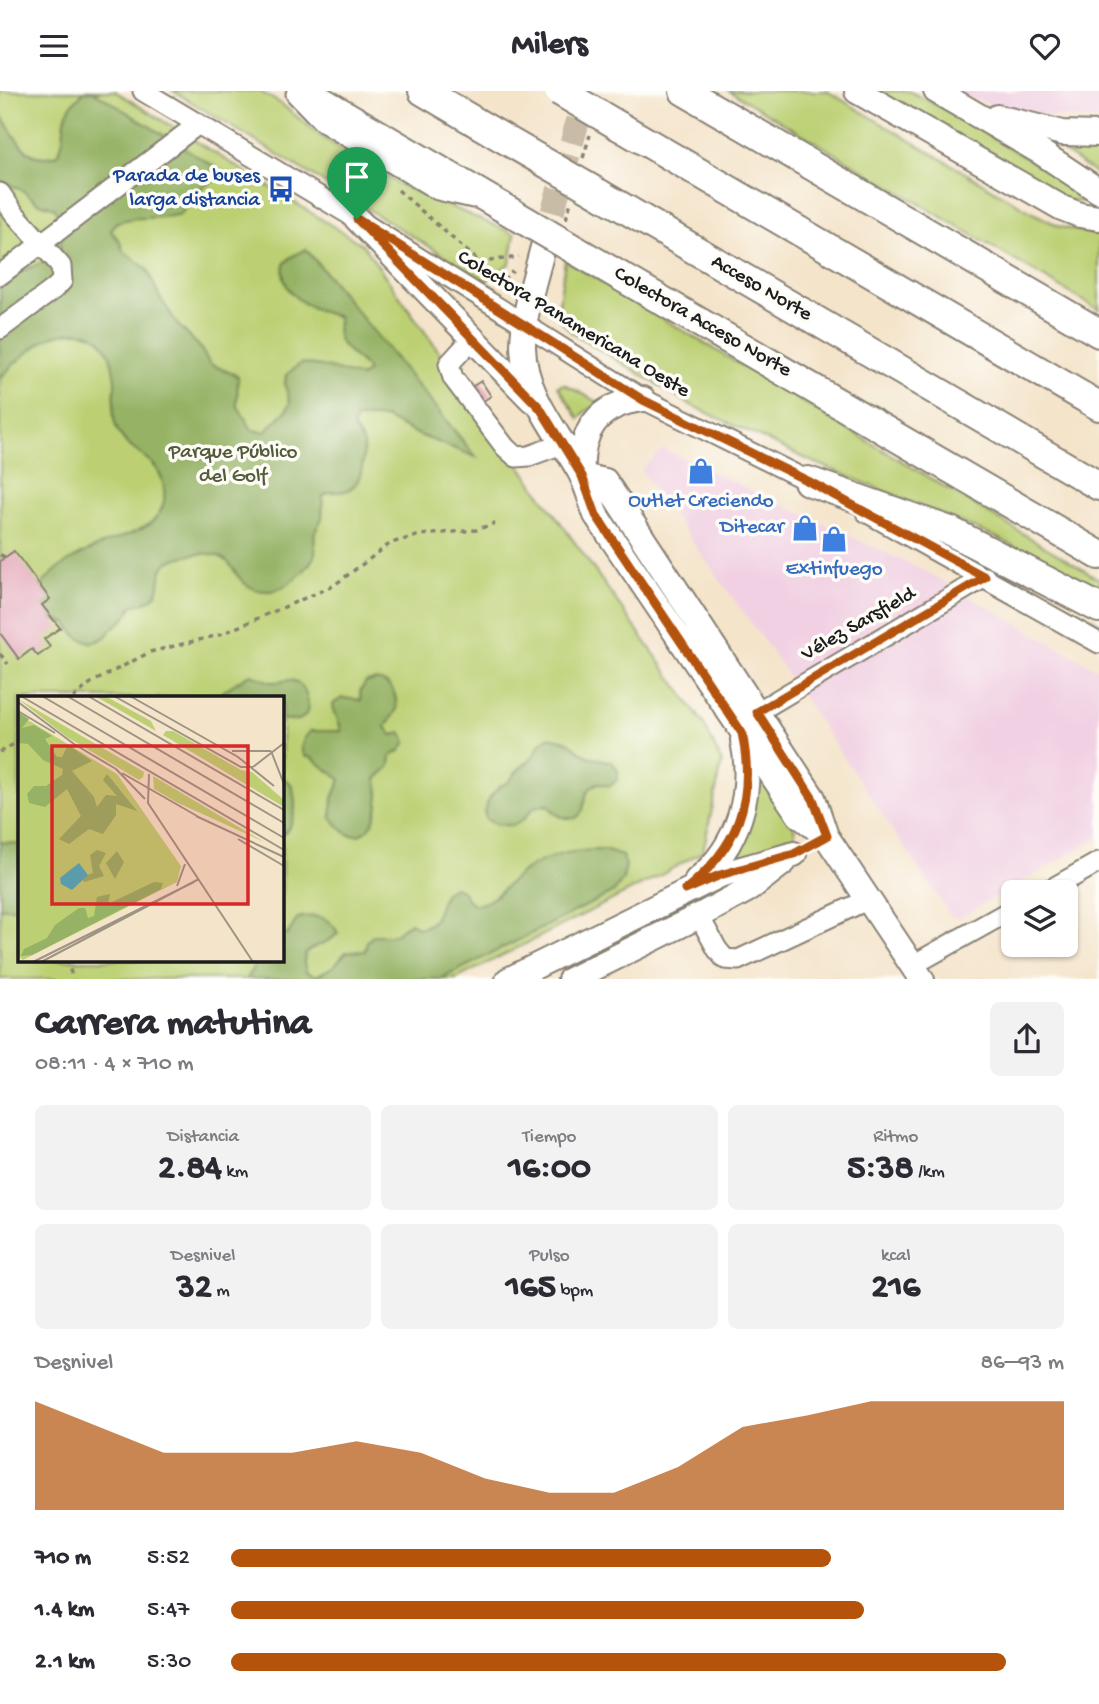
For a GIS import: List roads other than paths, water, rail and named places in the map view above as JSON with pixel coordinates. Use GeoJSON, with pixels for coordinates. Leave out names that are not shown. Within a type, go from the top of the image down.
{"type":"FeatureCollection","features":[{"type":"Feature","properties":{"kind":"highway","name":"Colectora Acceso Norte"},"geometry":{"type":"LineString","coordinates":[[304,91],[1099,555]]}},
{"type":"Feature","properties":{"kind":"highway","name":"Acceso Norte"},"geometry":{"type":"LineString","coordinates":[[423,91],[1099,486]]}},
{"type":"Feature","properties":{"kind":"highway"},"geometry":{"type":"LineString","coordinates":[[559,91],[1099,406]]}},
{"type":"Feature","properties":{"kind":"highway"},"geometry":{"type":"LineString","coordinates":[[684,91],[1099,333]]}},
{"type":"Feature","properties":{"kind":"highway"},"geometry":{"type":"LineString","coordinates":[[808,481],[950,531],[1099,608]]}},
{"type":"Feature","properties":{"kind":"main road"},"geometry":{"type":"LineString","coordinates":[[857,91],[1062,208],[1099,218]]}},
{"type":"Feature","properties":{"kind":"main road"},"geometry":{"type":"LineString","coordinates":[[936,91],[1042,153],[1099,191]]}},
{"type":"Feature","properties":{"kind":"main road"},"geometry":{"type":"LineString","coordinates":[[965,107],[1063,133],[1099,134]]}},
{"type":"Feature","properties":{"kind":"main road"},"geometry":{"type":"LineString","coordinates":[[357,219],[540,408],[582,476],[596,515],[742,733],[799,815],[827,836]]}},
{"type":"Feature","properties":{"kind":"main road"},"geometry":{"type":"LineString","coordinates":[[532,252],[525,327],[525,362],[540,408]]}},
{"type":"Feature","properties":{"kind":"main road"},"geometry":{"type":"LineString","coordinates":[[582,476],[582,451],[586,436],[594,423],[604,412],[618,404],[643,400]]}},
{"type":"Feature","properties":{"kind":"main road"},"geometry":{"type":"LineString","coordinates":[[582,476],[605,481],[813,799],[827,836],[918,972]]}},
{"type":"Feature","properties":{"kind":"main road"},"geometry":{"type":"LineString","coordinates":[[685,890],[713,865],[738,824],[746,796],[748,775],[742,733]]}},
{"type":"Feature","properties":{"kind":"main road"},"geometry":{"type":"LineString","coordinates":[[570,979],[749,889],[794,854],[827,836]]}},
{"type":"Feature","properties":{"kind":"main road"},"geometry":{"type":"LineString","coordinates":[[508,979],[685,890],[720,875],[794,854]]}},
{"type":"Feature","properties":{"kind":"street","name":"Colectora Panamericana Oeste"},"geometry":{"type":"LineString","coordinates":[[143,91],[484,297],[525,327],[643,400],[808,481],[985,577],[1099,643]]}},
{"type":"Feature","properties":{"kind":"street"},"geometry":{"type":"LineString","coordinates":[[293,91],[323,122],[438,190],[500,205]]}},
{"type":"Feature","properties":{"kind":"street"},"geometry":{"type":"LineString","coordinates":[[0,275],[197,125]]}},
{"type":"Feature","properties":{"kind":"street"},"geometry":{"type":"LineString","coordinates":[[0,193],[7,218],[41,243],[61,266],[62,281],[0,329]]}},
{"type":"Feature","properties":{"kind":"street"},"geometry":{"type":"LineString","coordinates":[[473,338],[449,364],[453,378],[505,447],[516,457],[529,456],[562,444]]}},
{"type":"Feature","properties":{"kind":"street","name":"Vélez Sarsfield"},"geometry":{"type":"LineString","coordinates":[[757,712],[985,577]]}},
{"type":"Feature","properties":{"kind":"street"},"geometry":{"type":"LineString","coordinates":[[1067,880],[1099,862]]}},
{"type":"Feature","properties":{"kind":"street"},"geometry":{"type":"LineString","coordinates":[[699,916],[716,949],[725,959],[738,960],[869,899]]}},
{"type":"Feature","properties":{"kind":"street"},"geometry":{"type":"LineString","coordinates":[[918,972],[1001,917]]}},
{"type":"Feature","properties":{"kind":"tunnel"},"geometry":{"type":"LineString","coordinates":[[543,247],[586,91]]}},
{"type":"Feature","properties":{"kind":"place","name":"Parada de buses larga distancia"},"geometry":{"type":"Point","coordinates":[281,189]}},
{"type":"Feature","properties":{"kind":"place","name":"Outlet Creciendo"},"geometry":{"type":"Point","coordinates":[701,471]}},
{"type":"Feature","properties":{"kind":"place","name":"Ditecar"},"geometry":{"type":"Point","coordinates":[805,528]}},
{"type":"Feature","properties":{"kind":"place","name":"Extinfuego"},"geometry":{"type":"Point","coordinates":[834,539]}},
{"type":"Feature","properties":{"kind":"park label","name":"Parque Público del Golf"},"geometry":{"type":"Point","coordinates":[233,465]}}]}
